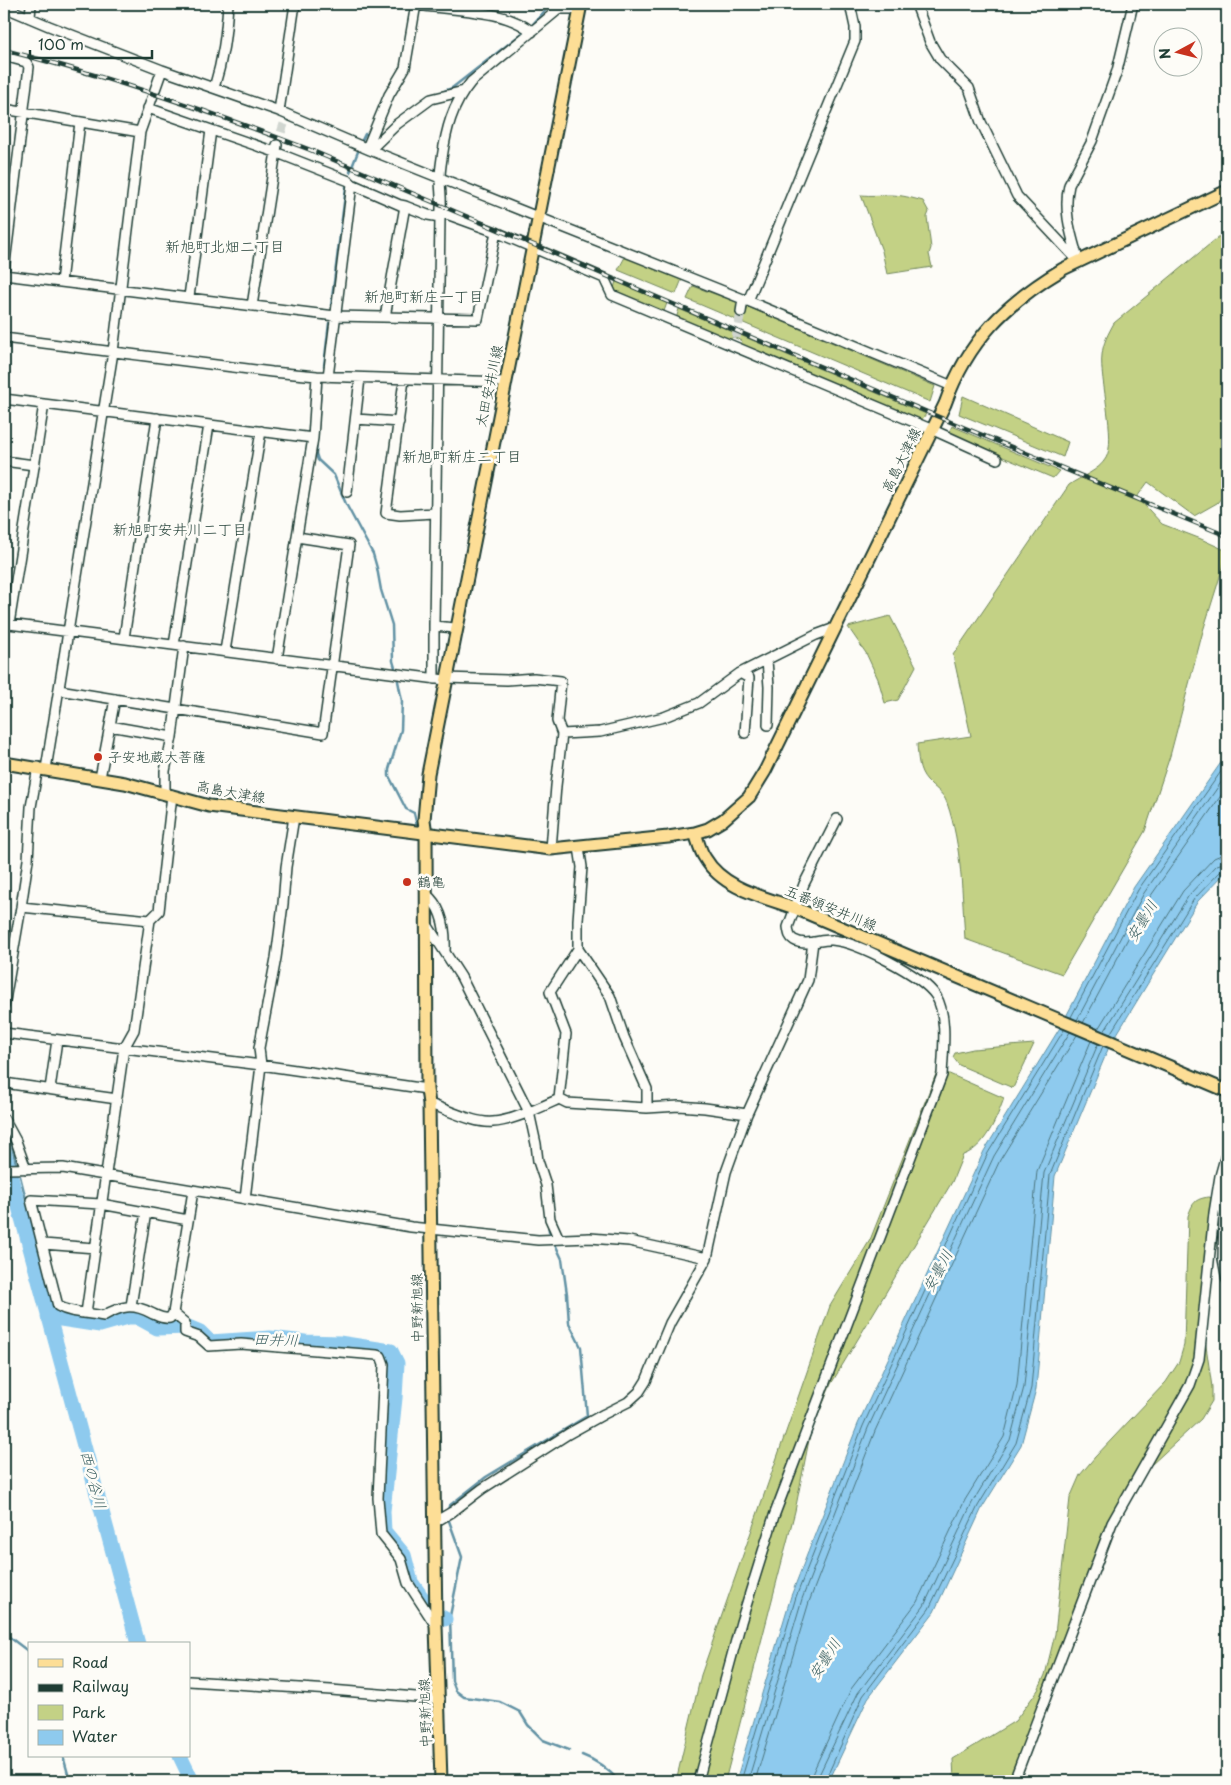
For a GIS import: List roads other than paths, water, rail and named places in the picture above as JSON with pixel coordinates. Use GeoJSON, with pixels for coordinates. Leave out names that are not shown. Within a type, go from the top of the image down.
{"type":"FeatureCollection","features":[{"type":"Feature","properties":{"kind":"main road","name":"太田安井川線"},"geometry":{"type":"LineString","coordinates":[[426,834],[424,820],[428,774],[441,679],[455,628],[580,6]]}},
{"type":"Feature","properties":{"kind":"main road","name":"高島大津線"},"geometry":{"type":"LineString","coordinates":[[695,833],[708,829],[723,820],[749,797],[765,771],[946,404],[952,386],[978,341],[1000,315],[1021,296],[1041,282],[1227,190]]}},
{"type":"Feature","properties":{"kind":"main road","name":"高島大津線"},"geometry":{"type":"LineString","coordinates":[[4,763],[125,783],[208,806],[426,834]]}},
{"type":"Feature","properties":{"kind":"main road"},"geometry":{"type":"LineString","coordinates":[[426,834],[551,849],[695,833]]}},
{"type":"Feature","properties":{"kind":"main road","name":"五番領安井川線"},"geometry":{"type":"LineString","coordinates":[[695,833],[704,858],[719,875],[739,888],[795,908],[1227,1092]]}},
{"type":"Feature","properties":{"kind":"main road","name":"中野新旭線"},"geometry":{"type":"LineString","coordinates":[[426,834],[427,1089],[429,1104],[436,1626],[440,1699],[441,1781]]}},
{"type":"Feature","properties":{"kind":"street"},"geometry":{"type":"LineString","coordinates":[[30,18],[31,4]]}},
{"type":"Feature","properties":{"kind":"street"},"geometry":{"type":"LineString","coordinates":[[214,88],[222,63],[228,4]]}},
{"type":"Feature","properties":{"kind":"street"},"geometry":{"type":"LineString","coordinates":[[283,116],[294,4]]}},
{"type":"Feature","properties":{"kind":"street"},"geometry":{"type":"LineString","coordinates":[[369,149],[389,95],[405,68],[415,4],[448,6],[493,15],[525,26],[532,32]]}},
{"type":"Feature","properties":{"kind":"street"},"geometry":{"type":"LineString","coordinates":[[741,312],[855,41],[856,27],[850,4]]}},
{"type":"Feature","properties":{"kind":"street"},"geometry":{"type":"LineString","coordinates":[[916,4],[930,42],[940,59],[969,88],[982,122],[1017,196],[1079,262]]}},
{"type":"Feature","properties":{"kind":"street"},"geometry":{"type":"LineString","coordinates":[[1079,262],[1067,217],[1067,192],[1092,141],[1118,71],[1133,4]]}},
{"type":"Feature","properties":{"kind":"street"},"geometry":{"type":"LineString","coordinates":[[441,679],[434,626],[436,381],[442,193],[440,178],[445,133],[454,108],[471,82],[559,9],[580,6]]}},
{"type":"Feature","properties":{"kind":"street"},"geometry":{"type":"LineString","coordinates":[[4,7],[538,216],[952,386]]}},
{"type":"Feature","properties":{"kind":"street"},"geometry":{"type":"LineString","coordinates":[[4,56],[26,62],[29,67],[4,270]]}},
{"type":"Feature","properties":{"kind":"street"},"geometry":{"type":"LineString","coordinates":[[4,1006],[28,860],[31,807],[42,768],[58,690],[104,412],[140,132],[162,70]]}},
{"type":"Feature","properties":{"kind":"street"},"geometry":{"type":"LineString","coordinates":[[369,149],[431,99],[464,91]]}},
{"type":"Feature","properties":{"kind":"street"},"geometry":{"type":"LineString","coordinates":[[148,108],[210,130],[276,148],[352,184],[428,216],[440,214],[532,246],[604,278],[612,295],[734,342],[997,459]]}},
{"type":"Feature","properties":{"kind":"street"},"geometry":{"type":"LineString","coordinates":[[4,109],[140,132]]}},
{"type":"Feature","properties":{"kind":"street"},"geometry":{"type":"LineString","coordinates":[[61,282],[80,122]]}},
{"type":"Feature","properties":{"kind":"street"},"geometry":{"type":"LineString","coordinates":[[190,297],[210,130]]}},
{"type":"Feature","properties":{"kind":"street"},"geometry":{"type":"LineString","coordinates":[[252,306],[276,148]]}},
{"type":"Feature","properties":{"kind":"street"},"geometry":{"type":"LineString","coordinates":[[328,376],[352,184]]}},
{"type":"Feature","properties":{"kind":"street"},"geometry":{"type":"LineString","coordinates":[[384,317],[405,206]]}},
{"type":"Feature","properties":{"kind":"street"},"geometry":{"type":"LineString","coordinates":[[4,275],[335,316],[478,319],[496,232]]}},
{"type":"Feature","properties":{"kind":"street"},"geometry":{"type":"LineString","coordinates":[[4,338],[317,376],[505,382]]}},
{"type":"Feature","properties":{"kind":"street"},"geometry":{"type":"LineString","coordinates":[[277,659],[313,438],[317,376]]}},
{"type":"Feature","properties":{"kind":"street"},"geometry":{"type":"LineString","coordinates":[[347,492],[360,378]]}},
{"type":"Feature","properties":{"kind":"street"},"geometry":{"type":"LineString","coordinates":[[404,380],[386,513],[400,515],[435,512]]}},
{"type":"Feature","properties":{"kind":"street"},"geometry":{"type":"LineString","coordinates":[[4,399],[313,438]]}},
{"type":"Feature","properties":{"kind":"street"},"geometry":{"type":"LineString","coordinates":[[44,404],[9,624],[441,679],[507,680],[534,678],[561,681],[557,721],[562,734],[551,849]]}},
{"type":"Feature","properties":{"kind":"street"},"geometry":{"type":"LineString","coordinates":[[124,638],[157,418]]}},
{"type":"Feature","properties":{"kind":"street"},"geometry":{"type":"LineString","coordinates":[[356,419],[399,422]]}},
{"type":"Feature","properties":{"kind":"street"},"geometry":{"type":"LineString","coordinates":[[174,644],[209,425]]}},
{"type":"Feature","properties":{"kind":"street"},"geometry":{"type":"LineString","coordinates":[[225,651],[261,431]]}},
{"type":"Feature","properties":{"kind":"street"},"geometry":{"type":"LineString","coordinates":[[4,461],[34,465]]}},
{"type":"Feature","properties":{"kind":"street"},"geometry":{"type":"LineString","coordinates":[[58,690],[324,733],[349,545],[297,537]]}},
{"type":"Feature","properties":{"kind":"street"},"geometry":{"type":"LineString","coordinates":[[434,626],[455,628]]}},
{"type":"Feature","properties":{"kind":"street"},"geometry":{"type":"LineString","coordinates":[[562,734],[600,732],[664,717],[699,703],[740,673],[816,635],[835,628]]}},
{"type":"Feature","properties":{"kind":"street"},"geometry":{"type":"LineString","coordinates":[[86,1313],[124,1048],[134,1030],[150,920],[159,911],[168,794],[165,771],[172,737],[184,646]]}},
{"type":"Feature","properties":{"kind":"street"},"geometry":{"type":"LineString","coordinates":[[767,660],[769,687],[768,725]]}},
{"type":"Feature","properties":{"kind":"street"},"geometry":{"type":"LineString","coordinates":[[740,673],[749,678],[745,732]]}},
{"type":"Feature","properties":{"kind":"street"},"geometry":{"type":"LineString","coordinates":[[100,778],[115,699]]}},
{"type":"Feature","properties":{"kind":"street"},"geometry":{"type":"LineString","coordinates":[[110,726],[172,737]]}},
{"type":"Feature","properties":{"kind":"street"},"geometry":{"type":"LineString","coordinates":[[245,1199],[261,1065],[259,1048],[276,958],[286,867],[294,817]]}},
{"type":"Feature","properties":{"kind":"street"},"geometry":{"type":"LineString","coordinates":[[698,1781],[741,1622],[771,1526],[942,1075],[944,1027],[936,996],[924,983],[897,965],[852,944],[832,940],[801,942],[794,940],[789,935],[788,928],[804,884],[837,819]]}},
{"type":"Feature","properties":{"kind":"street"},"geometry":{"type":"LineString","coordinates":[[559,1100],[566,1034],[550,992],[578,949],[582,867],[579,847]]}},
{"type":"Feature","properties":{"kind":"street"},"geometry":{"type":"LineString","coordinates":[[426,894],[434,900],[444,926],[445,952]]}},
{"type":"Feature","properties":{"kind":"street"},"geometry":{"type":"LineString","coordinates":[[21,907],[150,920]]}},
{"type":"Feature","properties":{"kind":"street"},"geometry":{"type":"LineString","coordinates":[[426,923],[461,977],[529,1112],[538,1161],[546,1186],[550,1219],[559,1239]]}},
{"type":"Feature","properties":{"kind":"street"},"geometry":{"type":"LineString","coordinates":[[435,1522],[452,1512],[482,1489],[568,1434],[628,1402],[639,1392],[646,1381],[670,1323],[707,1258],[726,1172],[746,1114],[808,980],[813,942]]}},
{"type":"Feature","properties":{"kind":"street"},"geometry":{"type":"LineString","coordinates":[[578,949],[610,996],[624,1037],[647,1089],[647,1108]]}},
{"type":"Feature","properties":{"kind":"street"},"geometry":{"type":"LineString","coordinates":[[4,1033],[261,1065],[427,1089]]}},
{"type":"Feature","properties":{"kind":"street"},"geometry":{"type":"LineString","coordinates":[[50,1089],[57,1040]]}},
{"type":"Feature","properties":{"kind":"street"},"geometry":{"type":"LineString","coordinates":[[4,1083],[117,1099]]}},
{"type":"Feature","properties":{"kind":"street"},"geometry":{"type":"LineString","coordinates":[[429,1104],[474,1120],[492,1122],[529,1112],[559,1100],[567,1103],[647,1108],[679,1106],[746,1114]]}},
{"type":"Feature","properties":{"kind":"street"},"geometry":{"type":"LineString","coordinates":[[4,1119],[16,1140],[26,1169]]}},
{"type":"Feature","properties":{"kind":"street"},"geometry":{"type":"LineString","coordinates":[[1014,1781],[1112,1523],[1190,1385],[1199,1359],[1219,1184],[1227,1151]]}},
{"type":"Feature","properties":{"kind":"street"},"geometry":{"type":"LineString","coordinates":[[4,1169],[63,1168],[411,1227],[538,1240],[590,1238],[628,1241],[707,1258]]}},
{"type":"Feature","properties":{"kind":"street"},"geometry":{"type":"LineString","coordinates":[[1219,1184],[1224,1215],[1223,1259],[1227,1280]]}},
{"type":"Feature","properties":{"kind":"street"},"geometry":{"type":"LineString","coordinates":[[188,1220],[102,1204],[31,1200],[58,1306],[68,1312],[103,1316],[131,1306],[162,1319],[170,1318],[173,1313],[193,1191]]}},
{"type":"Feature","properties":{"kind":"street"},"geometry":{"type":"LineString","coordinates":[[131,1306],[146,1212]]}},
{"type":"Feature","properties":{"kind":"street"},"geometry":{"type":"LineString","coordinates":[[43,1244],[95,1248]]}},
{"type":"Feature","properties":{"kind":"street"},"geometry":{"type":"LineString","coordinates":[[173,1313],[185,1324],[185,1332],[199,1337],[209,1346],[260,1345],[377,1355],[384,1359],[378,1498],[381,1534],[401,1560],[408,1583],[436,1626]]}},
{"type":"Feature","properties":{"kind":"street"},"geometry":{"type":"LineString","coordinates":[[190,1681],[440,1699]]}},
{"type":"Feature","properties":{"kind":"water","name":"安曇川"},"geometry":{"type":"Polygon","coordinates":[[[1227,754],[1227,871],[1198,901],[1109,1047],[1055,1176],[1036,1389],[1021,1445],[982,1508],[934,1612],[868,1698],[829,1781],[736,1781],[791,1596],[858,1424],[984,1151],[1061,1026],[1134,887],[1227,754]]]}},
{"type":"Feature","properties":{"kind":"waterway"},"geometry":{"type":"LineString","coordinates":[[532,25],[551,4]]}},
{"type":"Feature","properties":{"kind":"waterway"},"geometry":{"type":"LineString","coordinates":[[442,92],[452,88],[525,31]]}},
{"type":"Feature","properties":{"kind":"waterway"},"geometry":{"type":"LineString","coordinates":[[362,140],[365,134],[369,134]]}},
{"type":"Feature","properties":{"kind":"waterway"},"geometry":{"type":"LineString","coordinates":[[350,172],[359,149]]}},
{"type":"Feature","properties":{"kind":"waterway"},"geometry":{"type":"LineString","coordinates":[[331,306],[346,187]]}},
{"type":"Feature","properties":{"kind":"waterway"},"geometry":{"type":"LineString","coordinates":[[324,366],[329,323]]}},
{"type":"Feature","properties":{"kind":"waterway"},"geometry":{"type":"LineString","coordinates":[[318,428],[321,386]]}},
{"type":"Feature","properties":{"kind":"waterway"},"geometry":{"type":"LineString","coordinates":[[317,439],[316,454],[318,460],[334,475],[346,504],[373,554],[381,590],[392,625],[393,661],[396,671]]}},
{"type":"Feature","properties":{"kind":"waterway"},"geometry":{"type":"LineString","coordinates":[[397,676],[402,701],[401,730],[389,769],[389,776],[406,809],[414,813],[417,826]]}},
{"type":"Feature","properties":{"kind":"waterway"},"geometry":{"type":"LineString","coordinates":[[435,911],[440,928]]}},
{"type":"Feature","properties":{"kind":"waterway"},"geometry":{"type":"LineString","coordinates":[[456,976],[513,1090]]}},
{"type":"Feature","properties":{"kind":"waterway"},"geometry":{"type":"LineString","coordinates":[[4,1128],[11,1142],[16,1164]]}},
{"type":"Feature","properties":{"kind":"waterway","name":"西の谷川"},"geometry":{"type":"LineString","coordinates":[[4,1152],[137,1642]]}},
{"type":"Feature","properties":{"kind":"waterway"},"geometry":{"type":"LineString","coordinates":[[536,1168],[543,1189]]}},
{"type":"Feature","properties":{"kind":"waterway"},"geometry":{"type":"LineString","coordinates":[[20,1176],[45,1273]]}},
{"type":"Feature","properties":{"kind":"waterway"},"geometry":{"type":"LineString","coordinates":[[448,1512],[449,1506],[486,1477],[587,1416],[581,1347],[569,1323],[562,1259],[549,1231],[548,1224]]}},
{"type":"Feature","properties":{"kind":"waterway"},"geometry":{"type":"LineString","coordinates":[[54,1307],[57,1318]]}},
{"type":"Feature","properties":{"kind":"waterway","name":"田井川"},"geometry":{"type":"LineString","coordinates":[[48,1317],[100,1325],[128,1317],[137,1317],[157,1328],[188,1327],[200,1332],[210,1342],[270,1338],[339,1343],[391,1351],[397,1363],[383,1511],[384,1531],[404,1555],[411,1582],[433,1613],[445,1619]]}},
{"type":"Feature","properties":{"kind":"waterway"},"geometry":{"type":"LineString","coordinates":[[448,1518],[462,1557],[450,1616],[452,1681],[456,1691],[464,1697],[500,1702],[520,1712],[528,1725],[543,1740],[569,1750]]}},
{"type":"Feature","properties":{"kind":"waterway"},"geometry":{"type":"LineString","coordinates":[[4,1633],[28,1651]]}},
{"type":"Feature","properties":{"kind":"waterway"},"geometry":{"type":"LineString","coordinates":[[582,1755],[602,1766],[619,1781]]}},
{"type":"Feature","properties":{"kind":"waterway"},"geometry":{"type":"LineString","coordinates":[[64,1758],[70,1781]]}},
{"type":"Feature","properties":{"kind":"waterway","name":"西の谷川"},"geometry":{"type":"LineString","coordinates":[[181,1758],[192,1781]]}},
{"type":"Feature","properties":{"kind":"tunnel"},"geometry":{"type":"LineString","coordinates":[[277,145],[284,124]]}},
{"type":"Feature","properties":{"kind":"tunnel"},"geometry":{"type":"LineString","coordinates":[[736,338],[741,312]]}},
{"type":"Feature","properties":{"kind":"railway"},"geometry":{"type":"LineString","coordinates":[[4,50],[81,71],[157,95],[308,149],[953,423],[1227,536]]}},
{"type":"Feature","properties":{"kind":"place","name":"子安地蔵大菩薩"},"geometry":{"type":"Point","coordinates":[98,757]}},
{"type":"Feature","properties":{"kind":"place","name":"鶴亀"},"geometry":{"type":"Point","coordinates":[407,882]}},
{"type":"Feature","properties":{"kind":"district","name":"新旭町北畑二丁目"},"geometry":{"type":"Point","coordinates":[225,247]}},
{"type":"Feature","properties":{"kind":"district","name":"新旭町新庄一丁目"},"geometry":{"type":"Point","coordinates":[424,297]}},
{"type":"Feature","properties":{"kind":"district","name":"新旭町新庄二丁目"},"geometry":{"type":"Point","coordinates":[462,457]}},
{"type":"Feature","properties":{"kind":"district","name":"新旭町安井川二丁目"},"geometry":{"type":"Point","coordinates":[180,530]}}]}
